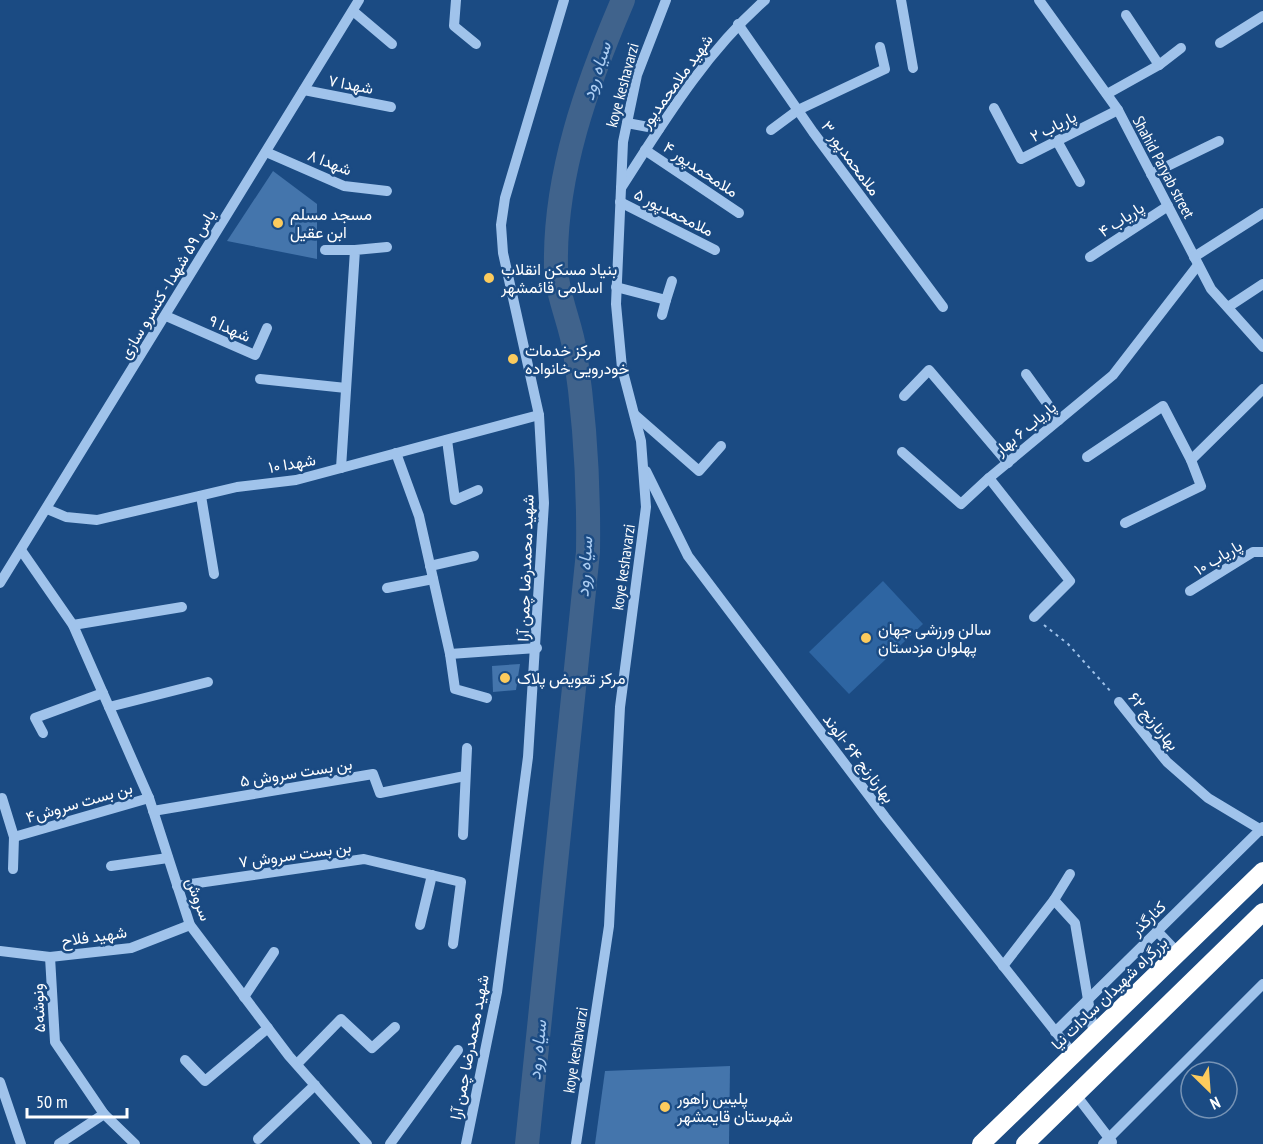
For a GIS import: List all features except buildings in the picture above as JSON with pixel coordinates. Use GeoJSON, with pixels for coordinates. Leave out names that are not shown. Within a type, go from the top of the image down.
{"type":"FeatureCollection","features":[{"type":"Feature","properties":{"kind":"highway","name":"بزرگراه شهیدان سادات نیا"},"geometry":{"type":"LineString","coordinates":[[981,1144],[1263,871]]}},
{"type":"Feature","properties":{"kind":"highway"},"geometry":{"type":"LineString","coordinates":[[1025,1144],[1263,912]]}},
{"type":"Feature","properties":{"kind":"street","name":"یاس ۵۹ شهدا - کنسرو سازی"},"geometry":{"type":"LineString","coordinates":[[0,583],[359,0]]}},
{"type":"Feature","properties":{"kind":"street"},"geometry":{"type":"LineString","coordinates":[[456,0],[454,26],[476,44]]}},
{"type":"Feature","properties":{"kind":"street","name":"شهید محمدرضا چمن آرا"},"geometry":{"type":"LineString","coordinates":[[466,1144],[497,992],[528,757],[537,648],[544,503],[539,415],[503,253],[501,225],[505,198],[564,0]]}},
{"type":"Feature","properties":{"kind":"street","name":"koye keshavarzi"},"geometry":{"type":"LineString","coordinates":[[576,1144],[609,926],[620,706],[646,507],[641,441],[622,368],[616,287],[623,142],[637,75],[666,0]]}},
{"type":"Feature","properties":{"kind":"street","name":"شهید ملامحمدپور"},"geometry":{"type":"LineString","coordinates":[[620,188],[708,57],[738,24],[765,0]]}},
{"type":"Feature","properties":{"kind":"street"},"geometry":{"type":"LineString","coordinates":[[901,0],[913,68]]}},
{"type":"Feature","properties":{"kind":"street","name":"Shahid Paryab street"},"geometry":{"type":"LineString","coordinates":[[1040,0],[1118,110],[1211,289],[1263,347]]}},
{"type":"Feature","properties":{"kind":"street"},"geometry":{"type":"LineString","coordinates":[[353,11],[392,44]]}},
{"type":"Feature","properties":{"kind":"street"},"geometry":{"type":"LineString","coordinates":[[1126,15],[1160,65]]}},
{"type":"Feature","properties":{"kind":"street"},"geometry":{"type":"LineString","coordinates":[[1220,43],[1263,16]]}},
{"type":"Feature","properties":{"kind":"street","name":"ملامحمدپور ۳"},"geometry":{"type":"LineString","coordinates":[[738,24],[798,110],[943,307]]}},
{"type":"Feature","properties":{"kind":"street"},"geometry":{"type":"LineString","coordinates":[[771,130],[798,110],[885,69],[880,47]]}},
{"type":"Feature","properties":{"kind":"street"},"geometry":{"type":"LineString","coordinates":[[1107,94],[1160,65],[1181,48]]}},
{"type":"Feature","properties":{"kind":"street","name":"شهدا ۷"},"geometry":{"type":"LineString","coordinates":[[304,90],[391,107]]}},
{"type":"Feature","properties":{"kind":"street","name":"پاریاب ۲"},"geometry":{"type":"LineString","coordinates":[[994,108],[1021,159],[1118,110]]}},
{"type":"Feature","properties":{"kind":"street"},"geometry":{"type":"LineString","coordinates":[[627,123],[659,129]]}},
{"type":"Feature","properties":{"kind":"street"},"geometry":{"type":"LineString","coordinates":[[1057,141],[1080,182]]}},
{"type":"Feature","properties":{"kind":"street"},"geometry":{"type":"LineString","coordinates":[[1151,174],[1219,141]]}},
{"type":"Feature","properties":{"kind":"street","name":"ملامحمدپور ۴"},"geometry":{"type":"LineString","coordinates":[[645,150],[739,213]]}},
{"type":"Feature","properties":{"kind":"street","name":"شهدا ۸"},"geometry":{"type":"LineString","coordinates":[[266,152],[344,186],[387,191]]}},
{"type":"Feature","properties":{"kind":"street","name":"ملامحمدپور ۵"},"geometry":{"type":"LineString","coordinates":[[620,202],[715,250]]}},
{"type":"Feature","properties":{"kind":"street","name":"پاریاب ۴"},"geometry":{"type":"LineString","coordinates":[[1090,257],[1168,206]]}},
{"type":"Feature","properties":{"kind":"street","name":"پاریاب ۶ بهار"},"geometry":{"type":"LineString","coordinates":[[1034,617],[1070,581],[989,478],[1113,375],[1196,261],[1263,213]]}},
{"type":"Feature","properties":{"kind":"street"},"geometry":{"type":"LineString","coordinates":[[325,250],[387,247]]}},
{"type":"Feature","properties":{"kind":"street"},"geometry":{"type":"LineString","coordinates":[[340,468],[355,250]]}},
{"type":"Feature","properties":{"kind":"street"},"geometry":{"type":"LineString","coordinates":[[662,315],[672,280]]}},
{"type":"Feature","properties":{"kind":"street"},"geometry":{"type":"LineString","coordinates":[[1228,307],[1263,284]]}},
{"type":"Feature","properties":{"kind":"street"},"geometry":{"type":"LineString","coordinates":[[616,287],[666,300]]}},
{"type":"Feature","properties":{"kind":"street","name":"شهدا ۹"},"geometry":{"type":"LineString","coordinates":[[166,316],[255,355],[267,328]]}},
{"type":"Feature","properties":{"kind":"street"},"geometry":{"type":"LineString","coordinates":[[904,396],[929,370],[1008,463]]}},
{"type":"Feature","properties":{"kind":"street"},"geometry":{"type":"LineString","coordinates":[[1026,374],[1059,420]]}},
{"type":"Feature","properties":{"kind":"street"},"geometry":{"type":"LineString","coordinates":[[260,379],[346,388]]}},
{"type":"Feature","properties":{"kind":"street"},"geometry":{"type":"LineString","coordinates":[[1191,460],[1263,390]]}},
{"type":"Feature","properties":{"kind":"street"},"geometry":{"type":"LineString","coordinates":[[1087,457],[1163,406],[1191,460],[1201,486],[1125,523]]}},
{"type":"Feature","properties":{"kind":"street"},"geometry":{"type":"LineString","coordinates":[[634,414],[699,471],[721,446]]}},
{"type":"Feature","properties":{"kind":"street","name":"شهدا ۱۰"},"geometry":{"type":"LineString","coordinates":[[47,509],[66,517],[98,520],[237,487],[296,480],[539,415]]}},
{"type":"Feature","properties":{"kind":"street"},"geometry":{"type":"LineString","coordinates":[[447,440],[455,500],[478,490]]}},
{"type":"Feature","properties":{"kind":"street"},"geometry":{"type":"LineString","coordinates":[[902,452],[961,504],[989,478]]}},
{"type":"Feature","properties":{"kind":"street"},"geometry":{"type":"LineString","coordinates":[[396,453],[419,516],[450,654],[455,689],[487,698]]}},
{"type":"Feature","properties":{"kind":"street","name":"بهارنارنج ۶۴ -الوند"},"geometry":{"type":"LineString","coordinates":[[643,465],[688,556],[885,817],[1074,1055]]}},
{"type":"Feature","properties":{"kind":"street"},"geometry":{"type":"LineString","coordinates":[[201,496],[214,574]]}},
{"type":"Feature","properties":{"kind":"street","name":"سروش"},"geometry":{"type":"LineString","coordinates":[[21,550],[73,625],[149,798],[190,925],[297,1064],[367,1144]]}},
{"type":"Feature","properties":{"kind":"street","name":"پاریاب ۱۰"},"geometry":{"type":"LineString","coordinates":[[1190,591],[1253,552],[1263,552]]}},
{"type":"Feature","properties":{"kind":"street"},"geometry":{"type":"LineString","coordinates":[[430,566],[474,556]]}},
{"type":"Feature","properties":{"kind":"street"},"geometry":{"type":"LineString","coordinates":[[387,588],[433,579]]}},
{"type":"Feature","properties":{"kind":"street"},"geometry":{"type":"LineString","coordinates":[[73,625],[182,607]]}},
{"type":"Feature","properties":{"kind":"street"},"geometry":{"type":"LineString","coordinates":[[450,654],[537,648]]}},
{"type":"Feature","properties":{"kind":"street"},"geometry":{"type":"LineString","coordinates":[[109,707],[208,682]]}},
{"type":"Feature","properties":{"kind":"street"},"geometry":{"type":"LineString","coordinates":[[43,733],[35,718],[103,693]]}},
{"type":"Feature","properties":{"kind":"street","name":"بهارنارنج ۶۲"},"geometry":{"type":"LineString","coordinates":[[1119,702],[1167,762],[1208,798],[1262,829]]}},
{"type":"Feature","properties":{"kind":"street"},"geometry":{"type":"LineString","coordinates":[[463,835],[467,748]]}},
{"type":"Feature","properties":{"kind":"street","name":"بن بست سروش ۵"},"geometry":{"type":"LineString","coordinates":[[153,810],[373,774],[380,793],[465,776]]}},
{"type":"Feature","properties":{"kind":"street"},"geometry":{"type":"LineString","coordinates":[[2,798],[14,837]]}},
{"type":"Feature","properties":{"kind":"street","name":"بن بست سروش۴"},"geometry":{"type":"LineString","coordinates":[[13,869],[14,837],[149,798]]}},
{"type":"Feature","properties":{"kind":"street","name":"کنارگذر"},"geometry":{"type":"LineString","coordinates":[[1055,1032],[1262,829]]}},
{"type":"Feature","properties":{"kind":"street"},"geometry":{"type":"LineString","coordinates":[[111,866],[168,858]]}},
{"type":"Feature","properties":{"kind":"street","name":"بن بست سروش ۷"},"geometry":{"type":"LineString","coordinates":[[177,886],[364,859],[461,882],[453,944]]}},
{"type":"Feature","properties":{"kind":"street"},"geometry":{"type":"LineString","coordinates":[[1003,966],[1054,900],[1070,874]]}},
{"type":"Feature","properties":{"kind":"street"},"geometry":{"type":"LineString","coordinates":[[420,925],[432,875]]}},
{"type":"Feature","properties":{"kind":"street"},"geometry":{"type":"LineString","coordinates":[[1054,900],[1075,923],[1094,1035]]}},
{"type":"Feature","properties":{"kind":"street","name":"شهید فلاح"},"geometry":{"type":"LineString","coordinates":[[0,951],[50,957],[131,948],[190,925]]}},
{"type":"Feature","properties":{"kind":"street"},"geometry":{"type":"LineString","coordinates":[[1157,931],[1178,954]]}},
{"type":"Feature","properties":{"kind":"street"},"geometry":{"type":"LineString","coordinates":[[244,997],[273,952]]}},
{"type":"Feature","properties":{"kind":"street","name":"ونوشه۵"},"geometry":{"type":"LineString","coordinates":[[50,957],[55,1042],[104,1114],[135,1144]]}},
{"type":"Feature","properties":{"kind":"street"},"geometry":{"type":"LineString","coordinates":[[1076,1095],[1108,1142],[1263,984]]}},
{"type":"Feature","properties":{"kind":"street"},"geometry":{"type":"LineString","coordinates":[[297,1064],[341,1019],[372,1048],[395,1026]]}},
{"type":"Feature","properties":{"kind":"street"},"geometry":{"type":"LineString","coordinates":[[185,1060],[205,1082],[268,1028]]}},
{"type":"Feature","properties":{"kind":"street"},"geometry":{"type":"LineString","coordinates":[[390,1144],[458,1050]]}},
{"type":"Feature","properties":{"kind":"street"},"geometry":{"type":"LineString","coordinates":[[0,1082],[21,1144]]}},
{"type":"Feature","properties":{"kind":"street"},"geometry":{"type":"LineString","coordinates":[[258,1139],[315,1085]]}},
{"type":"Feature","properties":{"kind":"street"},"geometry":{"type":"LineString","coordinates":[[59,1144],[74,1140],[104,1114]]}},
{"type":"Feature","properties":{"kind":"path","name":"بهارنارنج ۶۲"},"geometry":{"type":"LineString","coordinates":[[1034,617],[1068,644],[1119,702]]}},
{"type":"Feature","properties":{"kind":"shaded area","name":"سالن ورزشی جهان پهلوان مزدستان"},"geometry":{"type":"Polygon","coordinates":[[[883,581],[923,624],[849,694],[809,652],[883,581]]]}},
{"type":"Feature","properties":{"kind":"waterway","name":"سیاه رود"},"geometry":{"type":"LineString","coordinates":[[527,1144],[588,552],[584,427],[573,342],[557,278],[557,233],[567,164],[575,131],[597,64],[623,0]]}},
{"type":"Feature","properties":{"kind":"place","name":"مسجد مسلم ابن عقیل"},"geometry":{"type":"Point","coordinates":[278,223]}},
{"type":"Feature","properties":{"kind":"place","name":"بنیاد مسکن انقلاب اسلامی قائمشهر"},"geometry":{"type":"Point","coordinates":[489,278]}},
{"type":"Feature","properties":{"kind":"place","name":"مرکز خدمات خودرویی خانواده"},"geometry":{"type":"Point","coordinates":[513,359]}},
{"type":"Feature","properties":{"kind":"place","name":"سالن ورزشی جهان پهلوان مزدستان"},"geometry":{"type":"Point","coordinates":[866,638]}},
{"type":"Feature","properties":{"kind":"place","name":"مرکز تعویض پلاک"},"geometry":{"type":"Point","coordinates":[505,678]}},
{"type":"Feature","properties":{"kind":"place","name":"پلیس راهور شهرستان قایمشهر"},"geometry":{"type":"Point","coordinates":[665,1107]}}]}
